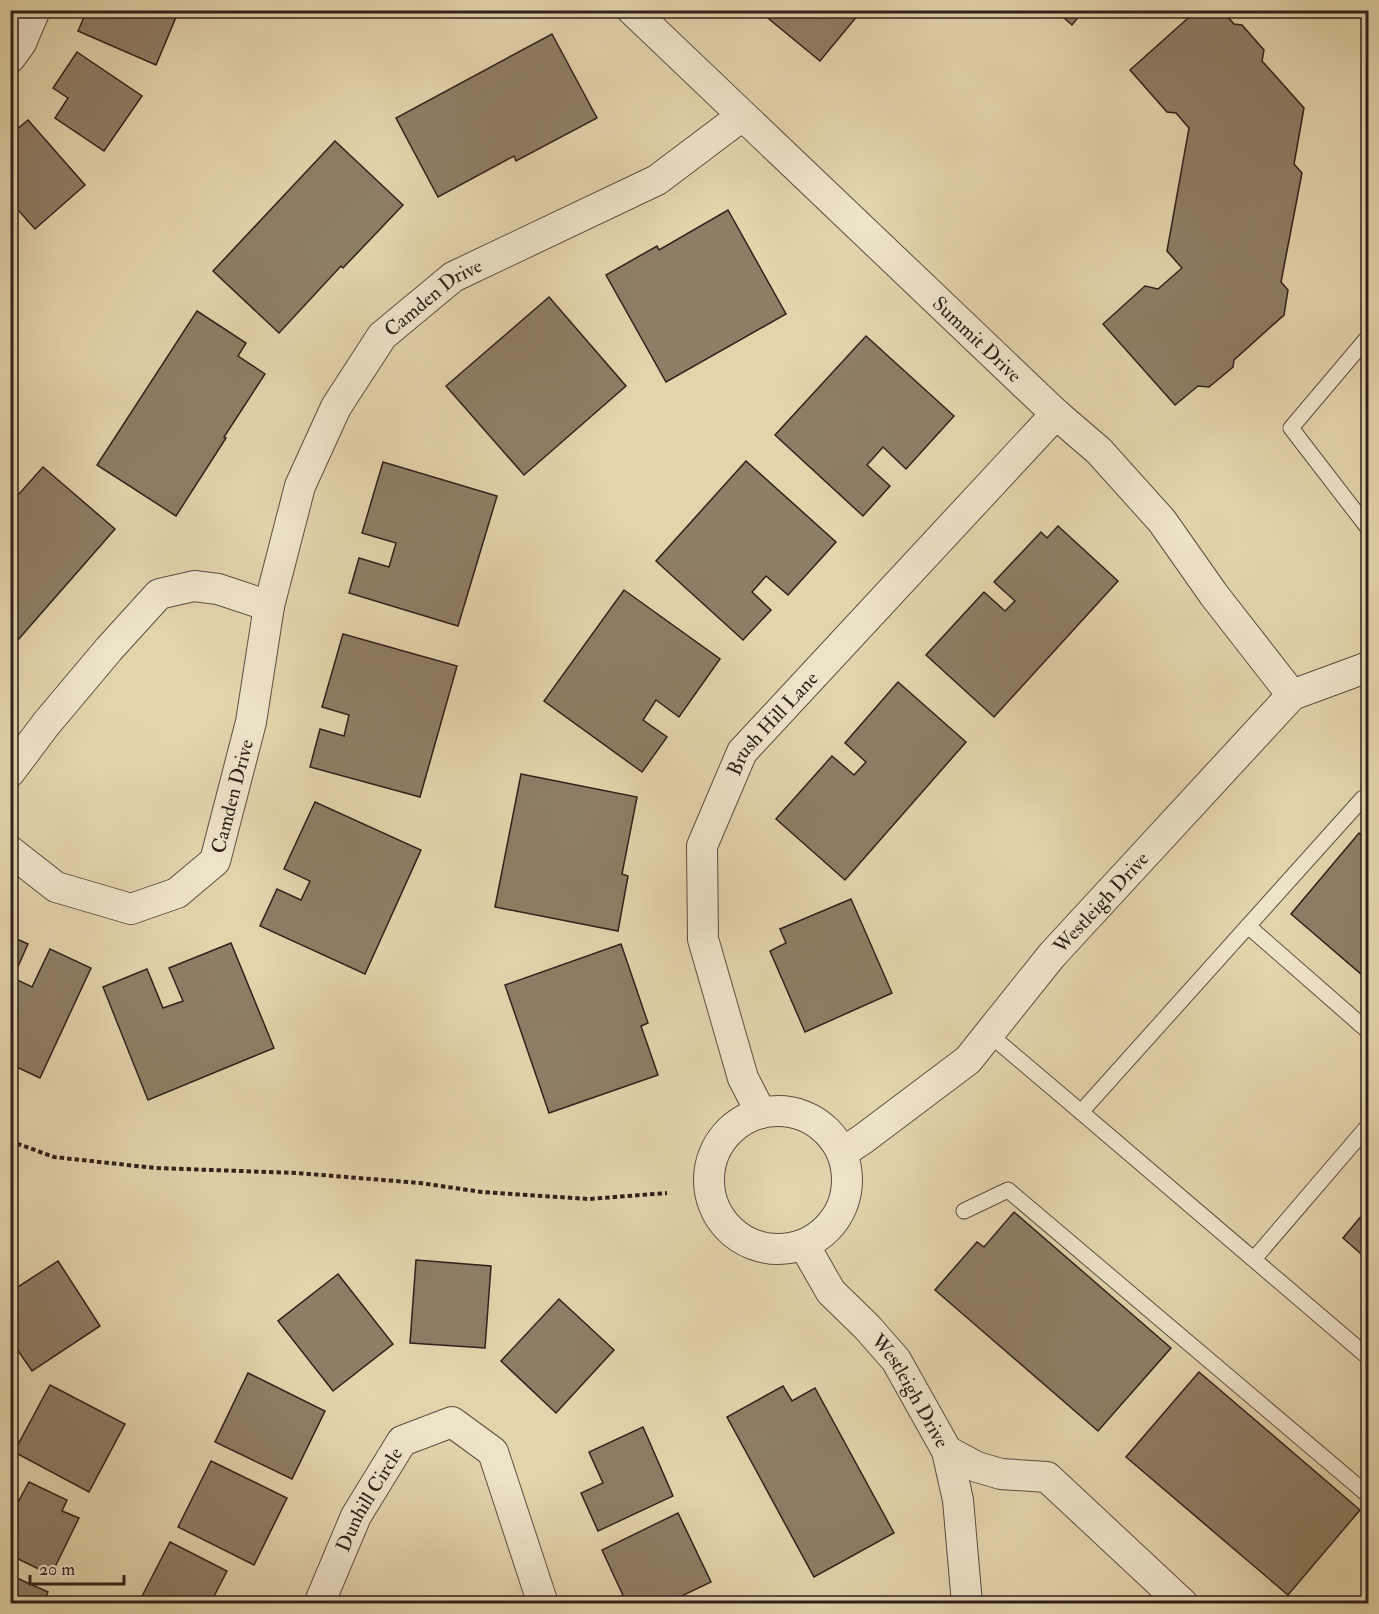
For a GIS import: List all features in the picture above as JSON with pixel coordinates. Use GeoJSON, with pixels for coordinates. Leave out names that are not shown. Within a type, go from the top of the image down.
{"type":"FeatureCollection","features":[{"type":"Feature","properties":{"kind":"street"},"geometry":{"type":"LineString","coordinates":[[10,58],[21,43],[35,10]]}},
{"type":"Feature","properties":{"kind":"street","name":"Summit Drive"},"geometry":{"type":"LineString","coordinates":[[632,10],[1056,414],[1099,451],[1162,521],[1214,595],[1292,695]]}},
{"type":"Feature","properties":{"kind":"street","name":"Camden Drive"},"geometry":{"type":"LineString","coordinates":[[10,851],[56,887],[131,909],[177,892],[215,861],[251,722],[270,606],[300,486],[336,407],[382,336],[453,277],[657,180],[742,116]]}},
{"type":"Feature","properties":{"kind":"street","name":"Brush Hill Lane"},"geometry":{"type":"LineString","coordinates":[[760,1113],[743,1078],[703,939],[702,846],[737,762],[750,743],[1056,414]]}},
{"type":"Feature","properties":{"kind":"street"},"geometry":{"type":"LineString","coordinates":[[10,772],[46,724],[159,594],[194,586],[218,589],[270,606]]}},
{"type":"Feature","properties":{"kind":"street","name":"Westleigh Drive"},"geometry":{"type":"LineString","coordinates":[[842,1153],[968,1060],[1052,955],[1292,695],[1368,667]]}},
{"type":"Feature","properties":{"kind":"street"},"geometry":{"type":"LineString","coordinates":[[780,1110],[800,1114],[817,1123],[832,1136],[842,1153],[847,1171],[847,1189],[843,1207],[833,1223],[820,1236],[804,1245],[770,1250],[753,1245],[737,1237],[724,1226],[715,1211],[708,1176],[711,1159],[730,1130],[744,1120],[760,1113],[780,1110]]}},
{"type":"Feature","properties":{"kind":"street","name":"Westleigh Drive"},"geometry":{"type":"LineString","coordinates":[[804,1245],[831,1292],[867,1327],[896,1360],[947,1451],[977,1467],[1001,1474],[1047,1477],[1183,1604]]}},
{"type":"Feature","properties":{"kind":"street","name":"Dunhill Circle"},"geometry":{"type":"LineString","coordinates":[[319,1604],[356,1516],[402,1441],[452,1422],[493,1452],[543,1604]]}},
{"type":"Feature","properties":{"kind":"street"},"geometry":{"type":"LineString","coordinates":[[947,1451],[958,1500],[967,1604]]}},
{"type":"Feature","properties":{"kind":"lane"},"geometry":{"type":"LineString","coordinates":[[1368,337],[1291,428],[1368,528]]}},
{"type":"Feature","properties":{"kind":"lane"},"geometry":{"type":"LineString","coordinates":[[1081,1112],[1363,798],[1368,796]]}},
{"type":"Feature","properties":{"kind":"lane"},"geometry":{"type":"LineString","coordinates":[[1248,926],[1368,1031]]}},
{"type":"Feature","properties":{"kind":"lane"},"geometry":{"type":"LineString","coordinates":[[989,1034],[1368,1356]]}},
{"type":"Feature","properties":{"kind":"lane"},"geometry":{"type":"LineString","coordinates":[[1254,1259],[1368,1126]]}},
{"type":"Feature","properties":{"kind":"lane"},"geometry":{"type":"LineString","coordinates":[[963,1211],[1008,1190],[1368,1495]]}},
{"type":"Feature","properties":{"kind":"path"},"geometry":{"type":"LineString","coordinates":[[10,1141],[54,1157],[155,1168],[297,1173],[420,1183],[482,1192],[590,1199],[667,1193]]}},
{"type":"Feature","properties":{"kind":"building"},"geometry":{"type":"Polygon","coordinates":[[[87,10],[179,10],[156,65],[78,31],[87,10]]]}},
{"type":"Feature","properties":{"kind":"building"},"geometry":{"type":"Polygon","coordinates":[[[758,10],[857,10],[858,15],[820,61],[758,10]]]}},
{"type":"Feature","properties":{"kind":"building"},"geometry":{"type":"Polygon","coordinates":[[[1055,10],[1084,10],[1072,25],[1055,10]]]}},
{"type":"Feature","properties":{"kind":"building"},"geometry":{"type":"Polygon","coordinates":[[[1197,10],[1222,10],[1234,24],[1242,25],[1264,50],[1262,61],[1304,108],[1294,164],[1302,173],[1281,282],[1288,290],[1284,315],[1234,360],[1233,367],[1209,387],[1198,386],[1175,405],[1103,324],[1145,286],[1158,289],[1182,268],[1167,251],[1189,128],[1176,113],[1167,112],[1130,70],[1197,10]]]}},
{"type":"Feature","properties":{"kind":"building"},"geometry":{"type":"Polygon","coordinates":[[[552,34],[597,118],[516,161],[514,156],[438,197],[396,118],[552,34]]]}},
{"type":"Feature","properties":{"kind":"building"},"geometry":{"type":"Polygon","coordinates":[[[77,52],[142,96],[104,151],[55,118],[68,98],[53,88],[77,52]]]}},
{"type":"Feature","properties":{"kind":"building"},"geometry":{"type":"Polygon","coordinates":[[[28,120],[85,185],[35,229],[10,201],[10,135],[28,120]]]}},
{"type":"Feature","properties":{"kind":"building"},"geometry":{"type":"Polygon","coordinates":[[[335,141],[403,205],[343,268],[341,266],[279,333],[213,271],[335,141]]]}},
{"type":"Feature","properties":{"kind":"building"},"geometry":{"type":"Polygon","coordinates":[[[728,210],[786,314],[666,382],[606,275],[657,246],[659,250],[728,210]]]}},
{"type":"Feature","properties":{"kind":"building"},"geometry":{"type":"Polygon","coordinates":[[[549,297],[626,386],[524,475],[446,386],[549,297]]]}},
{"type":"Feature","properties":{"kind":"building"},"geometry":{"type":"Polygon","coordinates":[[[197,311],[246,343],[238,356],[265,374],[176,516],[97,465],[197,311]]]}},
{"type":"Feature","properties":{"kind":"building"},"geometry":{"type":"Polygon","coordinates":[[[866,336],[954,416],[906,469],[883,447],[867,465],[890,486],[863,516],[775,435],[866,336]]]}},
{"type":"Feature","properties":{"kind":"building"},"geometry":{"type":"Polygon","coordinates":[[[746,461],[836,542],[788,595],[766,576],[752,592],[771,610],[743,640],[656,561],[746,461]]]}},
{"type":"Feature","properties":{"kind":"building"},"geometry":{"type":"Polygon","coordinates":[[[383,462],[497,496],[458,626],[349,593],[359,558],[389,567],[396,543],[362,533],[383,462]]]}},
{"type":"Feature","properties":{"kind":"building"},"geometry":{"type":"Polygon","coordinates":[[[43,467],[115,529],[10,649],[10,504],[43,467]]]}},
{"type":"Feature","properties":{"kind":"building"},"geometry":{"type":"Polygon","coordinates":[[[1058,526],[1118,581],[994,717],[926,655],[984,592],[1005,611],[1015,601],[994,582],[1041,532],[1047,538],[1058,526]]]}},
{"type":"Feature","properties":{"kind":"building"},"geometry":{"type":"Polygon","coordinates":[[[624,590],[720,659],[679,717],[656,700],[643,720],[667,737],[642,772],[544,701],[624,590]]]}},
{"type":"Feature","properties":{"kind":"building"},"geometry":{"type":"Polygon","coordinates":[[[343,634],[457,666],[420,797],[310,767],[320,729],[344,736],[349,715],[322,707],[343,634]]]}},
{"type":"Feature","properties":{"kind":"building"},"geometry":{"type":"Polygon","coordinates":[[[898,682],[966,742],[845,880],[776,819],[832,756],[854,775],[866,762],[845,743],[898,682]]]}},
{"type":"Feature","properties":{"kind":"building"},"geometry":{"type":"Polygon","coordinates":[[[521,774],[637,797],[622,874],[628,876],[618,931],[495,907],[521,774]]]}},
{"type":"Feature","properties":{"kind":"building"},"geometry":{"type":"Polygon","coordinates":[[[315,802],[421,850],[365,974],[260,926],[277,889],[301,900],[310,881],[284,869],[315,802]]]}},
{"type":"Feature","properties":{"kind":"building"},"geometry":{"type":"Polygon","coordinates":[[[1359,833],[1368,842],[1368,980],[1291,914],[1359,833]]]}},
{"type":"Feature","properties":{"kind":"building"},"geometry":{"type":"Polygon","coordinates":[[[851,899],[892,993],[805,1032],[770,951],[786,943],[780,929],[851,899]]]}},
{"type":"Feature","properties":{"kind":"building"},"geometry":{"type":"Polygon","coordinates":[[[10,936],[28,944],[13,978],[32,987],[50,949],[91,968],[40,1078],[10,1064],[10,936]]]}},
{"type":"Feature","properties":{"kind":"building"},"geometry":{"type":"Polygon","coordinates":[[[231,943],[274,1048],[148,1100],[103,987],[147,969],[163,1008],[183,1001],[169,968],[231,943]]]}},
{"type":"Feature","properties":{"kind":"building"},"geometry":{"type":"Polygon","coordinates":[[[621,944],[648,1023],[641,1026],[658,1075],[549,1113],[505,985],[621,944]]]}},
{"type":"Feature","properties":{"kind":"building"},"geometry":{"type":"Polygon","coordinates":[[[1368,1208],[1368,1260],[1343,1238],[1368,1208]]]}},
{"type":"Feature","properties":{"kind":"building"},"geometry":{"type":"Polygon","coordinates":[[[1014,1212],[1171,1348],[1098,1431],[935,1290],[977,1242],[984,1247],[1014,1212]]]}},
{"type":"Feature","properties":{"kind":"building"},"geometry":{"type":"Polygon","coordinates":[[[416,1260],[491,1266],[485,1348],[410,1343],[416,1260]]]}},
{"type":"Feature","properties":{"kind":"building"},"geometry":{"type":"Polygon","coordinates":[[[58,1261],[100,1326],[32,1371],[10,1339],[10,1292],[58,1261]]]}},
{"type":"Feature","properties":{"kind":"building"},"geometry":{"type":"Polygon","coordinates":[[[338,1274],[393,1344],[333,1391],[278,1321],[338,1274]]]}},
{"type":"Feature","properties":{"kind":"building"},"geometry":{"type":"Polygon","coordinates":[[[559,1299],[614,1350],[556,1413],[501,1361],[559,1299]]]}},
{"type":"Feature","properties":{"kind":"building"},"geometry":{"type":"Polygon","coordinates":[[[1199,1372],[1360,1510],[1288,1595],[1126,1457],[1199,1372]]]}},
{"type":"Feature","properties":{"kind":"building"},"geometry":{"type":"Polygon","coordinates":[[[248,1373],[325,1411],[292,1479],[215,1442],[248,1373]]]}},
{"type":"Feature","properties":{"kind":"building"},"geometry":{"type":"Polygon","coordinates":[[[50,1385],[125,1424],[89,1492],[14,1452],[50,1385]]]}},
{"type":"Feature","properties":{"kind":"building"},"geometry":{"type":"Polygon","coordinates":[[[783,1386],[792,1401],[815,1388],[894,1533],[814,1577],[727,1417],[783,1386]]]}},
{"type":"Feature","properties":{"kind":"building"},"geometry":{"type":"Polygon","coordinates":[[[643,1427],[673,1496],[598,1531],[581,1493],[603,1483],[589,1452],[643,1427]]]}},
{"type":"Feature","properties":{"kind":"building"},"geometry":{"type":"Polygon","coordinates":[[[211,1461],[287,1498],[254,1565],[178,1527],[211,1461]]]}},
{"type":"Feature","properties":{"kind":"building"},"geometry":{"type":"Polygon","coordinates":[[[29,1482],[67,1500],[62,1511],[79,1518],[51,1575],[10,1555],[10,1517],[29,1482]]]}},
{"type":"Feature","properties":{"kind":"building"},"geometry":{"type":"Polygon","coordinates":[[[678,1513],[711,1582],[665,1604],[627,1604],[602,1550],[678,1513]]]}},
{"type":"Feature","properties":{"kind":"building"},"geometry":{"type":"Polygon","coordinates":[[[170,1542],[227,1571],[210,1604],[138,1604],[170,1542]]]}},
{"type":"Feature","properties":{"kind":"building"},"geometry":{"type":"Polygon","coordinates":[[[10,1575],[48,1592],[43,1604],[10,1604],[10,1575]]]}},
{"type":"Feature","properties":{"kind":"building"},"geometry":{"type":"Polygon","coordinates":[[[889,1597],[890,1604],[852,1604],[889,1597]]]}}]}
